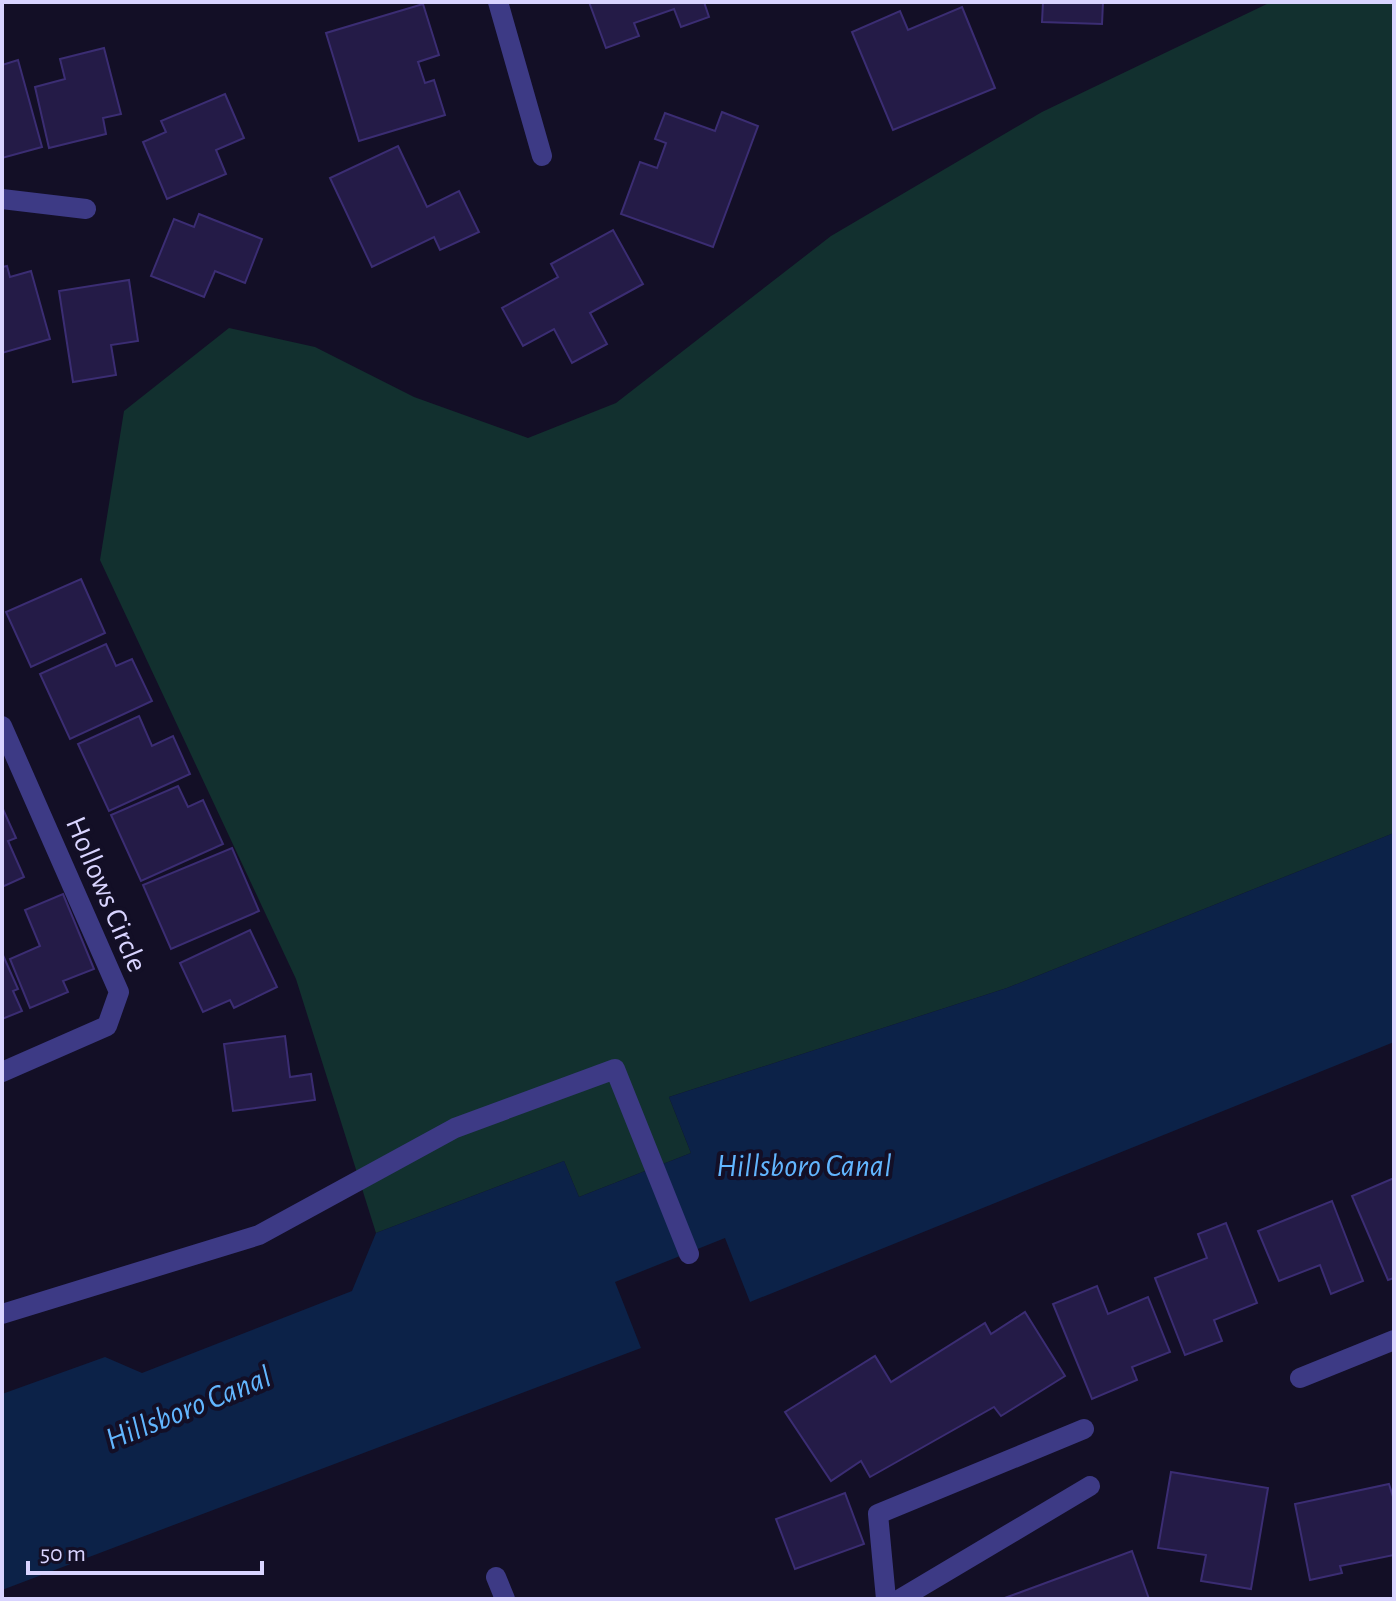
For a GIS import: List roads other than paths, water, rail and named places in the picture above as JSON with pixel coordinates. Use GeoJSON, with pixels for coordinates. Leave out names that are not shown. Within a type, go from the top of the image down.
{"type":"FeatureCollection","features":[{"type":"Feature","properties":{"kind":"street"},"geometry":{"type":"LineString","coordinates":[[498,2],[542,156]]}},
{"type":"Feature","properties":{"kind":"street"},"geometry":{"type":"LineString","coordinates":[[2,199],[86,209]]}},
{"type":"Feature","properties":{"kind":"street","name":"Hollows Circle"},"geometry":{"type":"LineString","coordinates":[[2,726],[119,992],[107,1026],[2,1072]]}},
{"type":"Feature","properties":{"kind":"street"},"geometry":{"type":"LineString","coordinates":[[2,1314],[259,1235],[455,1128],[615,1069],[689,1254]]}},
{"type":"Feature","properties":{"kind":"street"},"geometry":{"type":"LineString","coordinates":[[1300,1378],[1394,1340]]}},
{"type":"Feature","properties":{"kind":"street"},"geometry":{"type":"LineString","coordinates":[[886,1599],[878,1514],[1084,1429]]}},
{"type":"Feature","properties":{"kind":"street"},"geometry":{"type":"LineString","coordinates":[[900,1599],[1090,1486]]}},
{"type":"Feature","properties":{"kind":"street"},"geometry":{"type":"LineString","coordinates":[[496,1577],[505,1599]]}},
{"type":"Feature","properties":{"kind":"water","name":"Hillsboro Canal"},"geometry":{"type":"Polygon","coordinates":[[[1394,833],[1394,1042],[750,1302],[725,1238],[615,1282],[641,1348],[2,1590],[2,1394],[105,1357],[142,1373],[352,1291],[376,1233],[564,1161],[579,1197],[691,1153],[669,1097],[1007,988],[1394,833]]]}}]}
